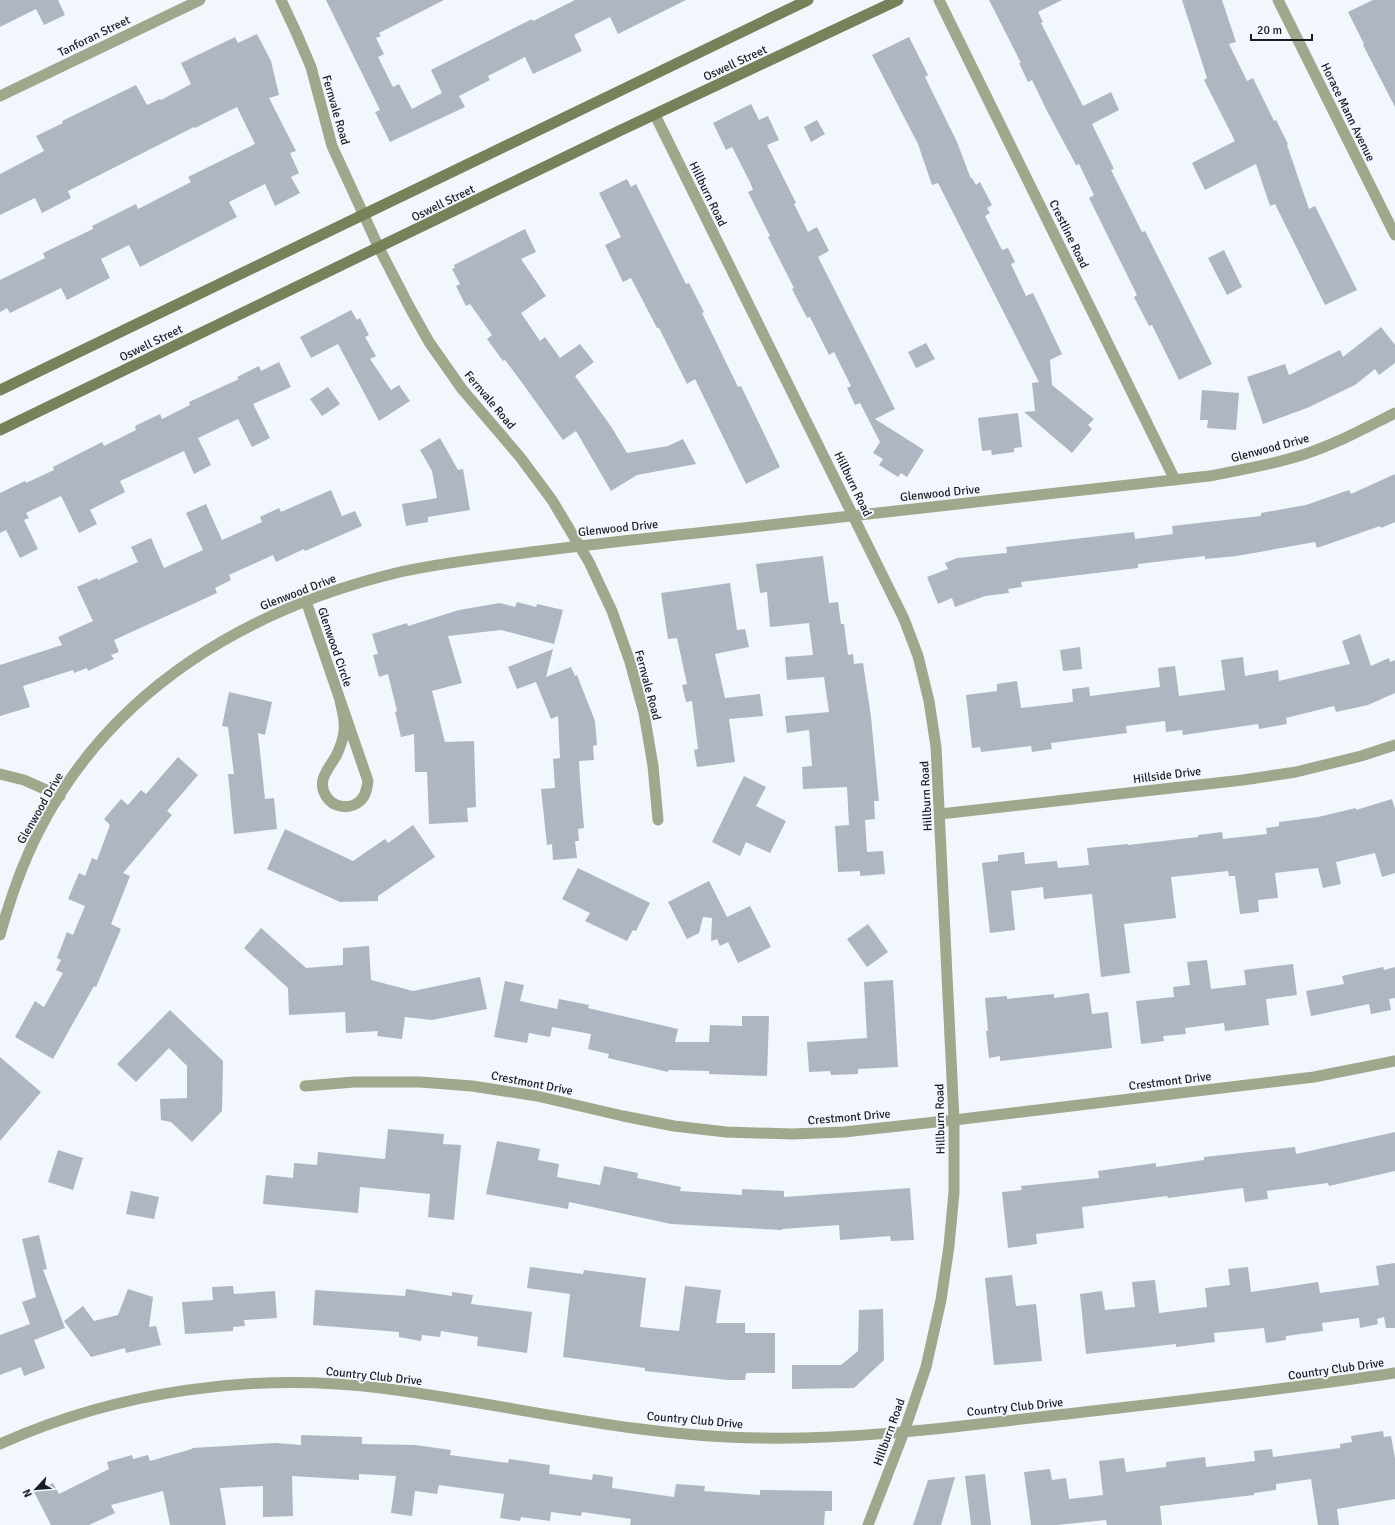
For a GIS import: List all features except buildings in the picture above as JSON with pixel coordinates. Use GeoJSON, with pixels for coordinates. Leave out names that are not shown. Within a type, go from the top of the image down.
{"type":"FeatureCollection","features":[{"type":"Feature","properties":{"kind":"main road","name":"Oswell Street"},"geometry":{"type":"LineString","coordinates":[[0,390],[808,0]]}},
{"type":"Feature","properties":{"kind":"main road","name":"Oswell Street"},"geometry":{"type":"LineString","coordinates":[[0,430],[655,115],[898,0]]}},
{"type":"Feature","properties":{"kind":"street","name":"Tanforan Street"},"geometry":{"type":"LineString","coordinates":[[0,96],[200,0]]}},
{"type":"Feature","properties":{"kind":"street","name":"Fernvale Road"},"geometry":{"type":"LineString","coordinates":[[281,0],[310,67],[332,146],[410,308],[429,342],[462,389],[520,457],[552,500],[589,562],[612,611],[630,662],[645,721],[653,766],[658,820]]}},
{"type":"Feature","properties":{"kind":"street","name":"Crestline Road"},"geometry":{"type":"LineString","coordinates":[[939,0],[1175,480]]}},
{"type":"Feature","properties":{"kind":"street","name":"Horace Mann Avenue"},"geometry":{"type":"LineString","coordinates":[[1278,0],[1395,236]]}},
{"type":"Feature","properties":{"kind":"street","name":"Hillburn Road"},"geometry":{"type":"LineString","coordinates":[[655,115],[854,515],[904,619],[918,656],[929,701],[936,747],[954,1120],[954,1192],[949,1246],[941,1300],[926,1367],[904,1432],[868,1525]]}},
{"type":"Feature","properties":{"kind":"street","name":"Glenwood Drive"},"geometry":{"type":"LineString","coordinates":[[0,935],[19,875],[39,831],[78,769],[108,731],[143,697],[181,667],[221,641],[270,616],[338,590],[400,572],[450,562],[580,546],[1209,476],[1256,468],[1303,455],[1340,440],[1395,413]]}},
{"type":"Feature","properties":{"kind":"street","name":"Glenwood Circle"},"geometry":{"type":"LineString","coordinates":[[306,602],[368,781],[367,791],[361,800],[352,806],[342,807],[332,803],[325,796],[322,785],[324,775],[338,752],[343,736],[344,717],[340,701]]}},
{"type":"Feature","properties":{"kind":"street","name":"Hillside Drive"},"geometry":{"type":"LineString","coordinates":[[940,814],[1296,772],[1361,756],[1395,745]]}},
{"type":"Feature","properties":{"kind":"street"},"geometry":{"type":"LineString","coordinates":[[0,774],[24,780],[60,796]]}},
{"type":"Feature","properties":{"kind":"street","name":"Crestmont Drive"},"geometry":{"type":"LineString","coordinates":[[305,1086],[354,1082],[405,1082],[472,1086],[537,1096],[674,1126],[726,1132],[792,1134],[844,1132],[954,1120],[1314,1077],[1395,1061]]}},
{"type":"Feature","properties":{"kind":"street","name":"Country Club Drive"},"geometry":{"type":"LineString","coordinates":[[0,1444],[18,1436],[78,1415],[140,1399],[202,1388],[253,1384],[317,1383],[380,1388],[623,1426],[684,1434],[757,1438],[831,1438],[904,1432],[1311,1386],[1395,1373]]}}]}
